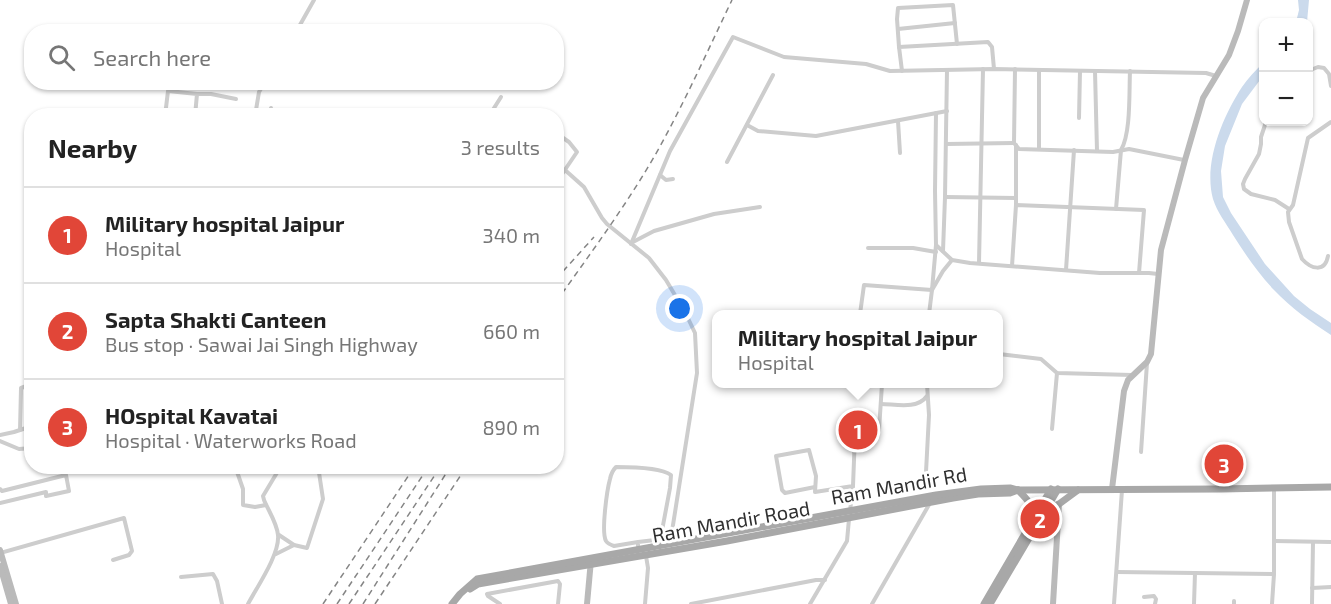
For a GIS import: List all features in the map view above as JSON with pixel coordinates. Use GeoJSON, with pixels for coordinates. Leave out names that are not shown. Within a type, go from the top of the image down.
{"type":"FeatureCollection","features":[{"type":"Feature","properties":{"kind":"main road","name":"Ram Mandir Rd"},"geometry":{"type":"LineString","coordinates":[[452,604],[477,579],[590,562],[638,546],[671,548],[933,499],[975,489],[1331,487]]}},
{"type":"Feature","properties":{"kind":"main road"},"geometry":{"type":"LineString","coordinates":[[990,604],[1045,511],[1054,489]]}},
{"type":"Feature","properties":{"kind":"main road"},"geometry":{"type":"LineString","coordinates":[[984,604],[1033,520],[1054,489]]}},
{"type":"Feature","properties":{"kind":"main road"},"geometry":{"type":"LineString","coordinates":[[1045,511],[1079,489]]}},
{"type":"Feature","properties":{"kind":"main road"},"geometry":{"type":"LineString","coordinates":[[1018,490],[1032,508],[1033,520]]}},
{"type":"Feature","properties":{"kind":"main road","name":"Ram Mandir Road"},"geometry":{"type":"LineString","coordinates":[[590,562],[646,555],[671,548]]}},
{"type":"Feature","properties":{"kind":"main road"},"geometry":{"type":"LineString","coordinates":[[457,604],[469,590],[478,584],[548,570]]}},
{"type":"Feature","properties":{"kind":"street"},"geometry":{"type":"LineString","coordinates":[[300,24],[314,0]]}},
{"type":"Feature","properties":{"kind":"street"},"geometry":{"type":"LineString","coordinates":[[1112,489],[1124,391],[1128,380],[1147,362],[1151,354],[1161,250],[1185,160],[1203,98],[1229,55],[1247,0]]}},
{"type":"Feature","properties":{"kind":"street"},"geometry":{"type":"LineString","coordinates":[[902,71],[898,8],[953,5],[957,44]]}},
{"type":"Feature","properties":{"kind":"street"},"geometry":{"type":"LineString","coordinates":[[898,29],[955,23]]}},
{"type":"Feature","properties":{"kind":"street"},"geometry":{"type":"LineString","coordinates":[[631,244],[670,151],[733,37],[784,57],[866,64],[890,71],[1015,69],[1206,73],[1216,76]]}},
{"type":"Feature","properties":{"kind":"street"},"geometry":{"type":"LineString","coordinates":[[899,47],[988,42],[992,47],[994,69]]}},
{"type":"Feature","properties":{"kind":"street"},"geometry":{"type":"LineString","coordinates":[[1313,69],[1324,68],[1329,74],[1331,86]]}},
{"type":"Feature","properties":{"kind":"street"},"geometry":{"type":"LineString","coordinates":[[979,263],[983,69]]}},
{"type":"Feature","properties":{"kind":"street"},"geometry":{"type":"LineString","coordinates":[[1012,266],[1016,205],[1015,69]]}},
{"type":"Feature","properties":{"kind":"street"},"geometry":{"type":"LineString","coordinates":[[943,251],[947,70]]}},
{"type":"Feature","properties":{"kind":"street"},"geometry":{"type":"LineString","coordinates":[[1039,70],[1039,150]]}},
{"type":"Feature","properties":{"kind":"street"},"geometry":{"type":"LineString","coordinates":[[1079,118],[1080,70]]}},
{"type":"Feature","properties":{"kind":"street"},"geometry":{"type":"LineString","coordinates":[[1095,71],[1097,151]]}},
{"type":"Feature","properties":{"kind":"street"},"geometry":{"type":"LineString","coordinates":[[1116,210],[1121,150],[1125,144],[1128,117],[1130,72]]}},
{"type":"Feature","properties":{"kind":"street"},"geometry":{"type":"LineString","coordinates":[[727,162],[773,75]]}},
{"type":"Feature","properties":{"kind":"street"},"geometry":{"type":"LineString","coordinates":[[256,108],[262,90]]}},
{"type":"Feature","properties":{"kind":"street"},"geometry":{"type":"LineString","coordinates":[[166,108],[168,91],[211,94],[236,99]]}},
{"type":"Feature","properties":{"kind":"street"},"geometry":{"type":"LineString","coordinates":[[196,108],[197,94]]}},
{"type":"Feature","properties":{"kind":"street"},"geometry":{"type":"LineString","coordinates":[[494,108],[501,97]]}},
{"type":"Feature","properties":{"kind":"street"},"geometry":{"type":"LineString","coordinates":[[747,125],[758,131],[816,135],[946,111]]}},
{"type":"Feature","properties":{"kind":"street"},"geometry":{"type":"LineString","coordinates":[[930,310],[936,252],[936,113]]}},
{"type":"Feature","properties":{"kind":"street"},"geometry":{"type":"LineString","coordinates":[[898,121],[900,153]]}},
{"type":"Feature","properties":{"kind":"street"},"geometry":{"type":"LineString","coordinates":[[1328,256],[1327,263],[1315,268],[1302,259],[1289,222],[1288,212],[1293,205],[1308,138],[1331,122]]}},
{"type":"Feature","properties":{"kind":"street"},"geometry":{"type":"LineString","coordinates":[[1265,126],[1259,154],[1245,179],[1244,189],[1251,194],[1275,200],[1289,209]]}},
{"type":"Feature","properties":{"kind":"street"},"geometry":{"type":"LineString","coordinates":[[564,139],[577,152],[565,170],[584,187],[607,224],[649,258],[666,280],[695,333],[697,373],[671,548]]}},
{"type":"Feature","properties":{"kind":"street"},"geometry":{"type":"LineString","coordinates":[[946,144],[1015,144],[1019,149],[1039,150],[1113,152],[1129,149],[1185,160]]}},
{"type":"Feature","properties":{"kind":"street"},"geometry":{"type":"LineString","coordinates":[[1066,270],[1074,150]]}},
{"type":"Feature","properties":{"kind":"street"},"geometry":{"type":"LineString","coordinates":[[660,175],[666,180],[674,179]]}},
{"type":"Feature","properties":{"kind":"street"},"geometry":{"type":"LineString","coordinates":[[945,197],[1016,198]]}},
{"type":"Feature","properties":{"kind":"street"},"geometry":{"type":"LineString","coordinates":[[1016,205],[1144,210],[1139,273]]}},
{"type":"Feature","properties":{"kind":"street"},"geometry":{"type":"LineString","coordinates":[[631,244],[654,231],[714,214],[760,207]]}},
{"type":"Feature","properties":{"kind":"street"},"geometry":{"type":"LineString","coordinates":[[636,232],[638,240]]}},
{"type":"Feature","properties":{"kind":"street"},"geometry":{"type":"LineString","coordinates":[[936,245],[952,260],[1100,273],[1159,274]]}},
{"type":"Feature","properties":{"kind":"street"},"geometry":{"type":"LineString","coordinates":[[868,248],[913,248],[936,252]]}},
{"type":"Feature","properties":{"kind":"street"},"geometry":{"type":"LineString","coordinates":[[932,290],[952,260]]}},
{"type":"Feature","properties":{"kind":"street"},"geometry":{"type":"LineString","coordinates":[[935,267],[940,276]]}},
{"type":"Feature","properties":{"kind":"street"},"geometry":{"type":"LineString","coordinates":[[861,310],[864,285],[932,290]]}},
{"type":"Feature","properties":{"kind":"street"},"geometry":{"type":"LineString","coordinates":[[1003,354],[1041,359],[1057,373],[1133,375]]}},
{"type":"Feature","properties":{"kind":"street"},"geometry":{"type":"LineString","coordinates":[[1141,452],[1147,362]]}},
{"type":"Feature","properties":{"kind":"street"},"geometry":{"type":"LineString","coordinates":[[1052,429],[1057,373]]}},
{"type":"Feature","properties":{"kind":"street"},"geometry":{"type":"LineString","coordinates":[[20,430],[21,388],[24,387]]}},
{"type":"Feature","properties":{"kind":"street"},"geometry":{"type":"LineString","coordinates":[[861,433],[864,426],[863,421],[854,417],[849,421],[848,428],[855,434],[861,433],[879,430],[882,388]]}},
{"type":"Feature","properties":{"kind":"street"},"geometry":{"type":"LineString","coordinates":[[926,472],[929,416],[927,388]]}},
{"type":"Feature","properties":{"kind":"street"},"geometry":{"type":"LineString","coordinates":[[880,404],[915,405],[921,403],[927,396]]}},
{"type":"Feature","properties":{"kind":"street"},"geometry":{"type":"LineString","coordinates":[[0,435],[24,429]]}},
{"type":"Feature","properties":{"kind":"street"},"geometry":{"type":"LineString","coordinates":[[810,604],[847,541],[853,486],[855,434]]}},
{"type":"Feature","properties":{"kind":"street"},"geometry":{"type":"LineString","coordinates":[[0,441],[19,449],[24,449]]}},
{"type":"Feature","properties":{"kind":"street"},"geometry":{"type":"LineString","coordinates":[[815,487],[784,493],[776,456],[809,450],[817,482],[815,492],[853,486]]}},
{"type":"Feature","properties":{"kind":"street"},"geometry":{"type":"LineString","coordinates":[[616,467],[667,472],[671,475],[661,536],[638,546],[614,546],[606,541],[604,534],[610,479],[616,467]]}},
{"type":"Feature","properties":{"kind":"street"},"geometry":{"type":"LineString","coordinates":[[238,474],[243,489],[243,505],[255,507],[266,505]]}},
{"type":"Feature","properties":{"kind":"street"},"geometry":{"type":"LineString","coordinates":[[276,474],[263,496],[266,505],[279,535],[294,545],[307,548],[323,499],[319,474]]}},
{"type":"Feature","properties":{"kind":"street"},"geometry":{"type":"LineString","coordinates":[[0,489],[2,491],[66,475],[69,491],[46,496],[46,492],[0,503]]}},
{"type":"Feature","properties":{"kind":"street"},"geometry":{"type":"LineString","coordinates":[[1272,604],[1274,488]]}},
{"type":"Feature","properties":{"kind":"street"},"geometry":{"type":"LineString","coordinates":[[1114,604],[1122,489]]}},
{"type":"Feature","properties":{"kind":"street"},"geometry":{"type":"LineString","coordinates":[[872,604],[933,499]]}},
{"type":"Feature","properties":{"kind":"street"},"geometry":{"type":"LineString","coordinates":[[1053,604],[1059,504]]}},
{"type":"Feature","properties":{"kind":"street"},"geometry":{"type":"LineString","coordinates":[[16,604],[0,552],[124,518],[132,551],[129,555],[113,560]]}},
{"type":"Feature","properties":{"kind":"street"},"geometry":{"type":"LineString","coordinates":[[248,604],[275,554],[279,535]]}},
{"type":"Feature","properties":{"kind":"street"},"geometry":{"type":"LineString","coordinates":[[1274,541],[1331,542]]}},
{"type":"Feature","properties":{"kind":"street"},"geometry":{"type":"LineString","coordinates":[[1312,604],[1313,542]]}},
{"type":"Feature","properties":{"kind":"street"},"geometry":{"type":"LineString","coordinates":[[275,554],[294,545]]}},
{"type":"Feature","properties":{"kind":"street"},"geometry":{"type":"LineString","coordinates":[[645,604],[648,568],[646,555]]}},
{"type":"Feature","properties":{"kind":"street"},"geometry":{"type":"LineString","coordinates":[[587,604],[590,562]]}},
{"type":"Feature","properties":{"kind":"street"},"geometry":{"type":"LineString","coordinates":[[0,566],[11,604]]}},
{"type":"Feature","properties":{"kind":"street"},"geometry":{"type":"LineString","coordinates":[[548,570],[550,582]]}},
{"type":"Feature","properties":{"kind":"street"},"geometry":{"type":"LineString","coordinates":[[1117,572],[1274,574]]}},
{"type":"Feature","properties":{"kind":"street"},"geometry":{"type":"LineString","coordinates":[[1194,604],[1195,573]]}},
{"type":"Feature","properties":{"kind":"street"},"geometry":{"type":"LineString","coordinates":[[182,577],[215,575],[222,604]]}},
{"type":"Feature","properties":{"kind":"street"},"geometry":{"type":"LineString","coordinates":[[691,604],[825,580]]}},
{"type":"Feature","properties":{"kind":"street"},"geometry":{"type":"LineString","coordinates":[[500,604],[487,594],[558,581],[560,583],[558,604]]}},
{"type":"Feature","properties":{"kind":"street"},"geometry":{"type":"LineString","coordinates":[[1312,588],[1331,587]]}},
{"type":"Feature","properties":{"kind":"street"},"geometry":{"type":"LineString","coordinates":[[1144,597],[1154,596],[1155,604]]}},
{"type":"Feature","properties":{"kind":"shaded area"},"geometry":{"type":"Polygon","coordinates":[[[853,419],[859,419],[863,426],[859,433],[853,433],[849,429],[849,423],[853,419]]]}},
{"type":"Feature","properties":{"kind":"water"},"geometry":{"type":"Polygon","coordinates":[[[1298,0],[1309,0],[1307,18],[1297,18],[1298,0]]]}},
{"type":"Feature","properties":{"kind":"water"},"geometry":{"type":"Polygon","coordinates":[[[1259,67],[1259,81],[1242,104],[1225,146],[1221,171],[1223,197],[1265,264],[1294,296],[1331,323],[1331,335],[1294,309],[1268,284],[1219,213],[1213,199],[1211,170],[1217,140],[1228,112],[1249,77],[1259,67]]]}},
{"type":"Feature","properties":{"kind":"railway"},"geometry":{"type":"LineString","coordinates":[[564,291],[654,157],[685,99],[732,0]]}},
{"type":"Feature","properties":{"kind":"railway"},"geometry":{"type":"LineString","coordinates":[[564,270],[594,237]]}},
{"type":"Feature","properties":{"kind":"railway"},"geometry":{"type":"LineString","coordinates":[[323,604],[410,474]]}},
{"type":"Feature","properties":{"kind":"railway"},"geometry":{"type":"LineString","coordinates":[[337,604],[424,474]]}},
{"type":"Feature","properties":{"kind":"railway"},"geometry":{"type":"LineString","coordinates":[[349,604],[436,474]]}},
{"type":"Feature","properties":{"kind":"railway"},"geometry":{"type":"LineString","coordinates":[[363,604],[446,474]]}},
{"type":"Feature","properties":{"kind":"railway"},"geometry":{"type":"LineString","coordinates":[[375,604],[462,474]]}},
{"type":"Feature","properties":{"kind":"place","name":"Military hospital Jaipur"},"geometry":{"type":"Point","coordinates":[858,430]}},
{"type":"Feature","properties":{"kind":"place","name":"HOspital Kavatai"},"geometry":{"type":"Point","coordinates":[1224,464]}},
{"type":"Feature","properties":{"kind":"place","name":"Sapta Shakti Canteen"},"geometry":{"type":"Point","coordinates":[1040,519]}}]}
